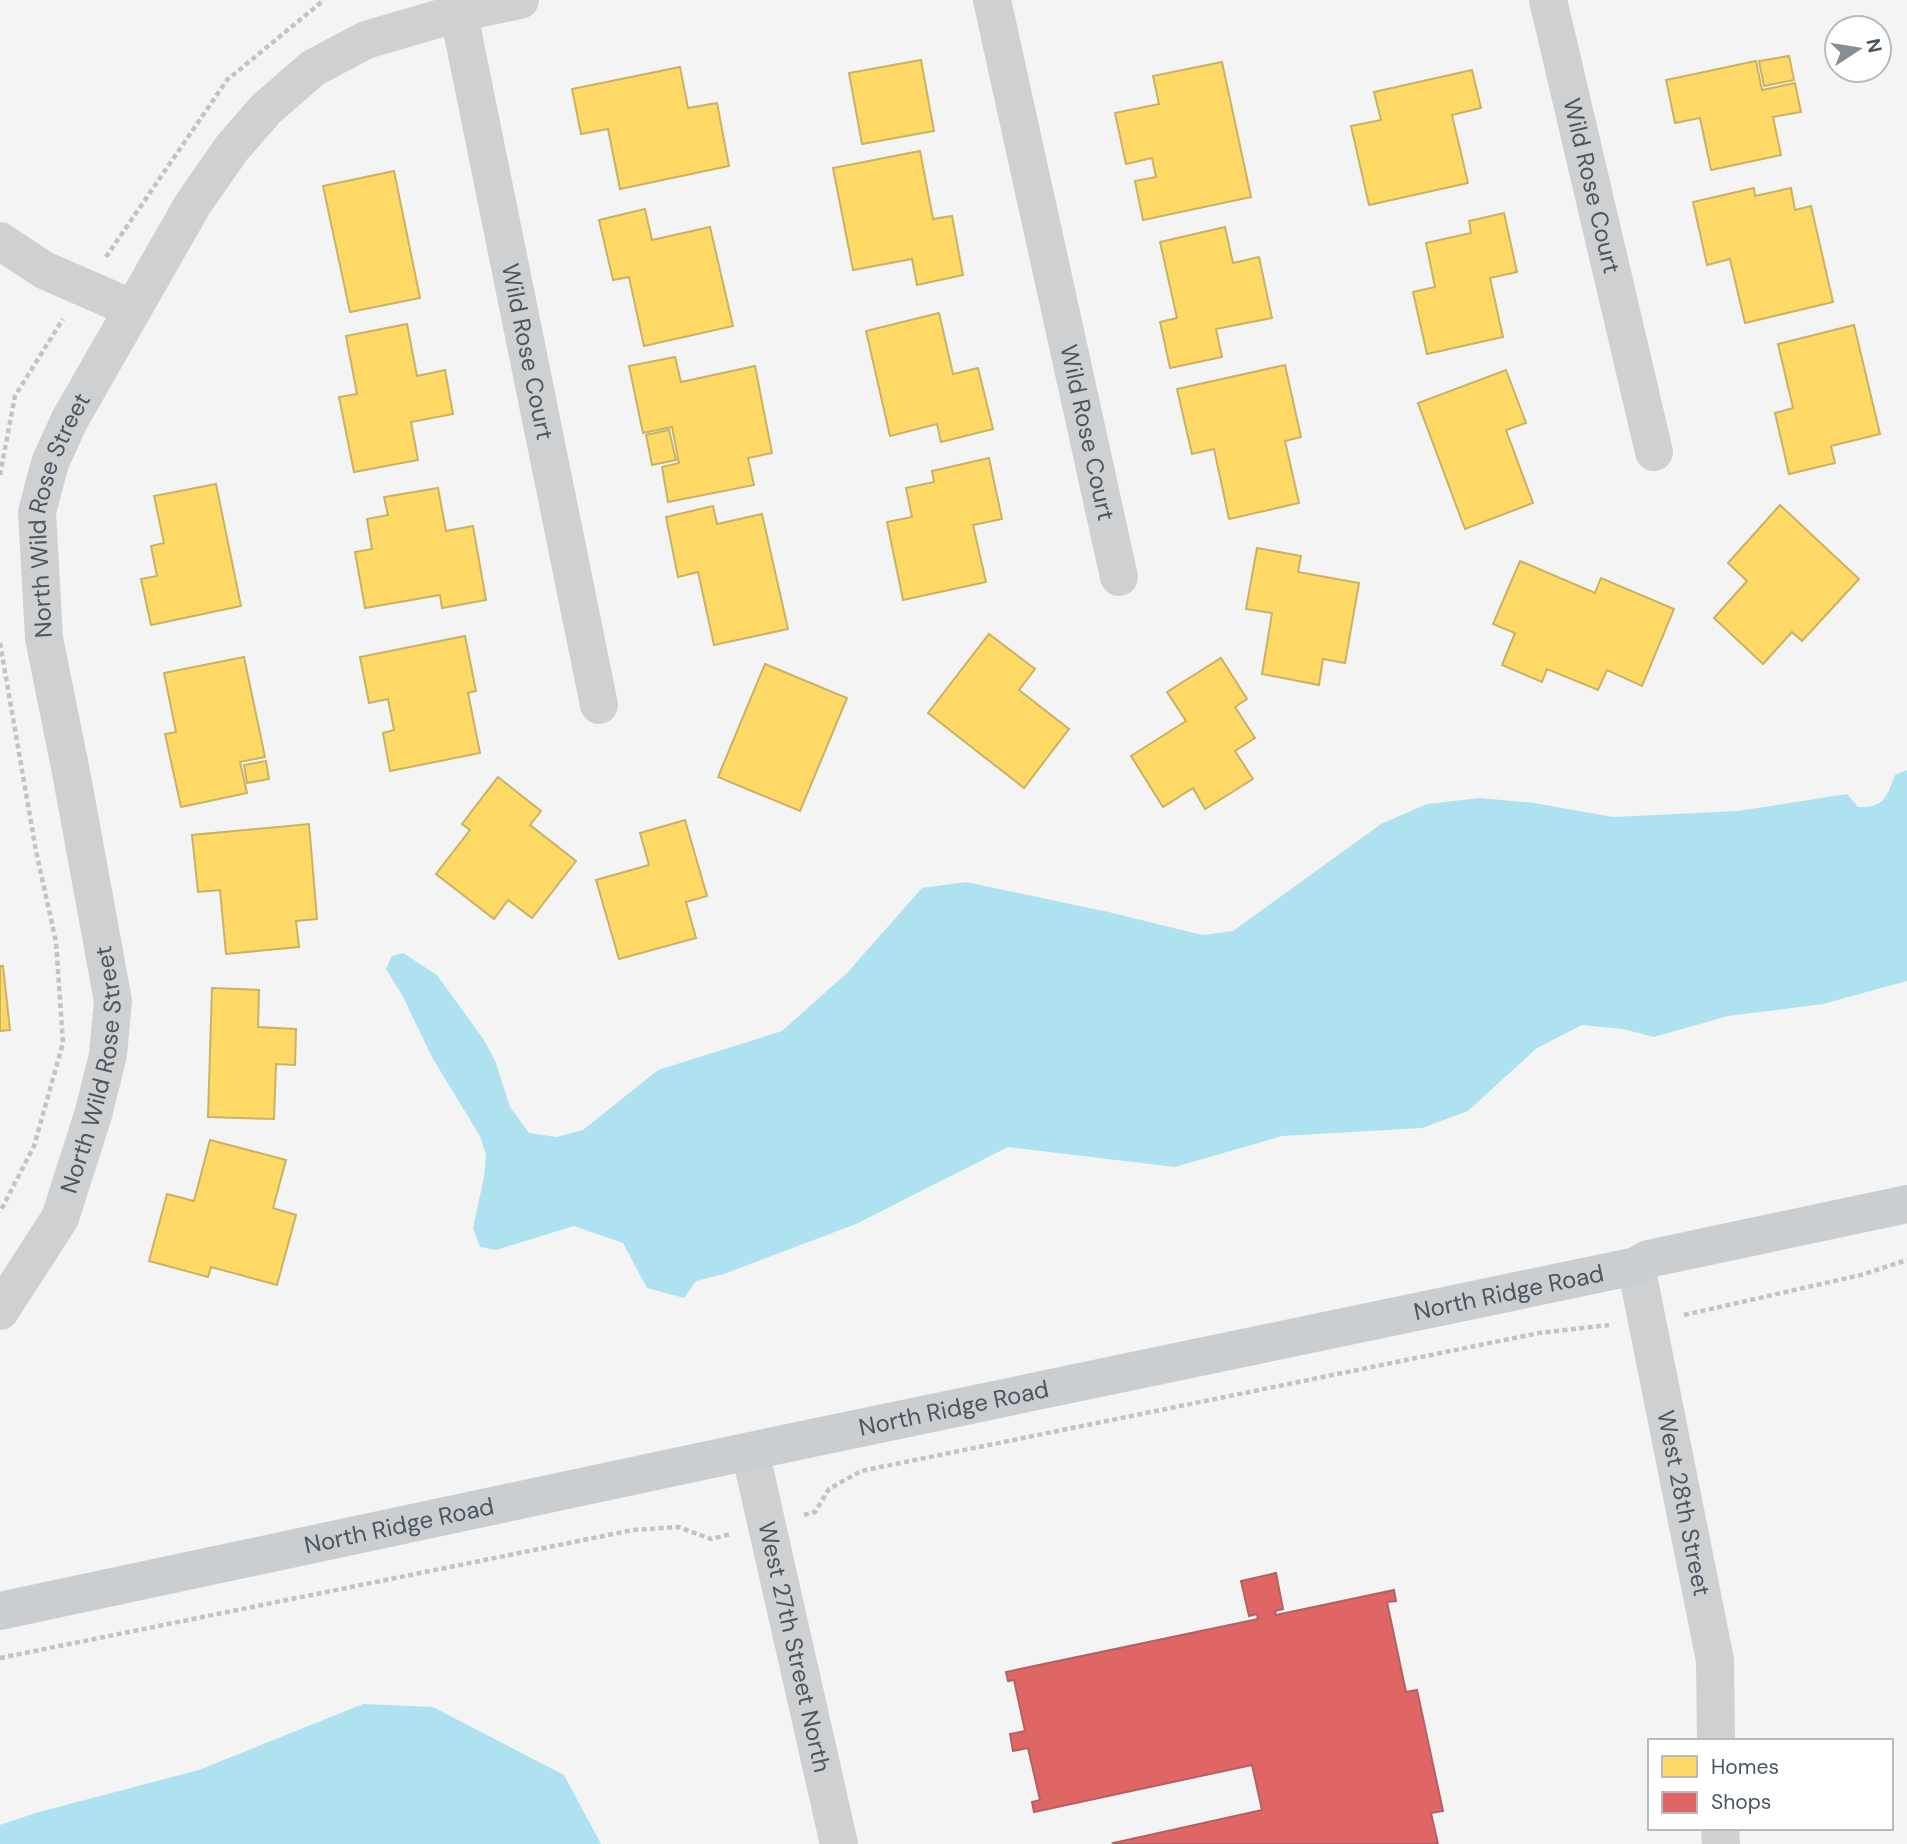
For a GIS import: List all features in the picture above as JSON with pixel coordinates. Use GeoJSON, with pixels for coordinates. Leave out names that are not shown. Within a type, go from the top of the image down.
{"type":"FeatureCollection","features":[{"type":"Feature","properties":{"kind":"main road","name":"North Ridge Road"},"geometry":{"type":"LineString","coordinates":[[0,1611],[1636,1266],[1648,1259],[1907,1205]]}},
{"type":"Feature","properties":{"kind":"street","name":"North Wild Rose Street"},"geometry":{"type":"LineString","coordinates":[[0,1311],[60,1218],[93,1115],[108,1055],[113,1001],[44,638],[37,512],[50,463],[69,421],[194,204],[232,148],[266,109],[313,68],[366,40],[457,6],[520,0]]}},
{"type":"Feature","properties":{"kind":"street","name":"Wild Rose Court"},"geometry":{"type":"LineString","coordinates":[[992,0],[1119,577]]}},
{"type":"Feature","properties":{"kind":"street","name":"Wild Rose Court"},"geometry":{"type":"LineString","coordinates":[[1548,0],[1654,452]]}},
{"type":"Feature","properties":{"kind":"street","name":"Wild Rose Court"},"geometry":{"type":"LineString","coordinates":[[457,6],[599,705]]}},
{"type":"Feature","properties":{"kind":"street"},"geometry":{"type":"LineString","coordinates":[[0,241],[44,270],[133,309]]}},
{"type":"Feature","properties":{"kind":"street","name":"West 28th Street"},"geometry":{"type":"LineString","coordinates":[[1636,1266],[1715,1660],[1716,1739]]}},
{"type":"Feature","properties":{"kind":"street","name":"West 27th Street North"},"geometry":{"type":"LineString","coordinates":[[750,1451],[839,1844]]}},
{"type":"Feature","properties":{"kind":"path"},"geometry":{"type":"LineString","coordinates":[[0,643],[36,850],[56,942],[63,1043],[34,1146],[0,1212]]}},
{"type":"Feature","properties":{"kind":"path"},"geometry":{"type":"LineString","coordinates":[[0,1658],[634,1530],[679,1527],[711,1539],[815,1512],[829,1489],[861,1471],[1539,1333],[1671,1317],[1861,1275],[1907,1260]]}},
{"type":"Feature","properties":{"kind":"water"},"geometry":{"type":"Polygon","coordinates":[[[1907,770],[1907,981],[1823,1004],[1728,1016],[1654,1037],[1623,1029],[1582,1025],[1537,1048],[1468,1111],[1422,1128],[1282,1136],[1175,1167],[1008,1147],[856,1224],[724,1274],[696,1281],[684,1298],[647,1288],[623,1243],[574,1226],[496,1250],[480,1247],[473,1228],[486,1155],[480,1136],[433,1059],[402,995],[386,969],[392,956],[403,953],[437,975],[484,1040],[496,1063],[510,1107],[529,1133],[556,1137],[583,1130],[658,1070],[782,1031],[847,973],[922,888],[966,882],[1202,935],[1233,931],[1381,824],[1427,804],[1480,798],[1534,803],[1613,817],[1738,811],[1847,794],[1858,807],[1867,807],[1883,800],[1895,775],[1907,770]]]}},
{"type":"Feature","properties":{"kind":"water"},"geometry":{"type":"Polygon","coordinates":[[[363,1704],[433,1707],[564,1775],[601,1844],[0,1844],[0,1825],[39,1812],[199,1770],[363,1704]]]}},
{"type":"Feature","properties":{"kind":"building: Homes"},"geometry":{"type":"Polygon","coordinates":[[[1789,56],[1794,80],[1764,86],[1759,61],[1789,56]]]}},
{"type":"Feature","properties":{"kind":"building: Homes"},"geometry":{"type":"Polygon","coordinates":[[[921,60],[934,131],[862,144],[849,73],[921,60]]]}},
{"type":"Feature","properties":{"kind":"building: Homes"},"geometry":{"type":"Polygon","coordinates":[[[1756,61],[1762,90],[1795,83],[1801,112],[1773,117],[1781,155],[1711,170],[1700,118],[1675,123],[1666,80],[1756,61]]]}},
{"type":"Feature","properties":{"kind":"building: Homes"},"geometry":{"type":"Polygon","coordinates":[[[1222,62],[1251,197],[1143,220],[1135,181],[1156,177],[1152,158],[1126,164],[1115,113],[1159,104],[1153,76],[1222,62]]]}},
{"type":"Feature","properties":{"kind":"building: Homes"},"geometry":{"type":"Polygon","coordinates":[[[680,67],[688,108],[717,103],[729,166],[620,189],[608,129],[581,134],[572,89],[680,67]]]}},
{"type":"Feature","properties":{"kind":"building: Homes"},"geometry":{"type":"Polygon","coordinates":[[[1472,70],[1481,108],[1452,115],[1468,183],[1369,205],[1351,126],[1381,120],[1374,92],[1472,70]]]}},
{"type":"Feature","properties":{"kind":"building: Homes"},"geometry":{"type":"Polygon","coordinates":[[[920,151],[933,219],[952,216],[963,275],[917,285],[912,259],[853,270],[833,168],[920,151]]]}},
{"type":"Feature","properties":{"kind":"building: Homes"},"geometry":{"type":"Polygon","coordinates":[[[394,171],[420,298],[350,312],[323,186],[394,171]]]}},
{"type":"Feature","properties":{"kind":"building: Homes"},"geometry":{"type":"Polygon","coordinates":[[[1754,188],[1755,196],[1791,188],[1795,210],[1811,206],[1833,302],[1745,323],[1730,259],[1707,265],[1693,202],[1754,188]]]}},
{"type":"Feature","properties":{"kind":"building: Homes"},"geometry":{"type":"Polygon","coordinates":[[[645,209],[652,240],[710,227],[733,326],[644,346],[629,277],[613,280],[599,220],[645,209]]]}},
{"type":"Feature","properties":{"kind":"building: Homes"},"geometry":{"type":"Polygon","coordinates":[[[1504,213],[1517,272],[1490,278],[1503,337],[1427,354],[1413,292],[1435,287],[1426,243],[1471,233],[1469,221],[1504,213]]]}},
{"type":"Feature","properties":{"kind":"building: Homes"},"geometry":{"type":"Polygon","coordinates":[[[1225,227],[1233,263],[1259,257],[1272,318],[1216,329],[1222,357],[1170,368],[1160,322],[1177,318],[1160,242],[1225,227]]]}},
{"type":"Feature","properties":{"kind":"building: Homes"},"geometry":{"type":"Polygon","coordinates":[[[939,313],[953,374],[978,368],[993,429],[941,442],[937,424],[890,436],[866,331],[939,313]]]}},
{"type":"Feature","properties":{"kind":"building: Homes"},"geometry":{"type":"Polygon","coordinates":[[[407,324],[417,376],[445,370],[453,414],[411,422],[418,460],[354,472],[339,397],[357,394],[346,336],[407,324]]]}},
{"type":"Feature","properties":{"kind":"building: Homes"},"geometry":{"type":"Polygon","coordinates":[[[1854,325],[1880,434],[1831,446],[1835,463],[1789,474],[1775,413],[1793,408],[1778,344],[1854,325]]]}},
{"type":"Feature","properties":{"kind":"building: Homes"},"geometry":{"type":"Polygon","coordinates":[[[675,357],[681,382],[755,366],[772,453],[748,458],[754,485],[668,502],[662,467],[679,463],[672,427],[643,433],[629,366],[675,357]]]}},
{"type":"Feature","properties":{"kind":"building: Homes"},"geometry":{"type":"Polygon","coordinates":[[[1285,365],[1301,437],[1285,441],[1299,503],[1229,519],[1214,449],[1192,454],[1177,389],[1285,365]]]}},
{"type":"Feature","properties":{"kind":"building: Homes"},"geometry":{"type":"Polygon","coordinates":[[[1506,370],[1526,423],[1506,430],[1533,503],[1465,529],[1418,403],[1506,370]]]}},
{"type":"Feature","properties":{"kind":"building: Homes"},"geometry":{"type":"Polygon","coordinates":[[[669,430],[676,460],[652,465],[646,435],[669,430]]]}},
{"type":"Feature","properties":{"kind":"building: Homes"},"geometry":{"type":"Polygon","coordinates":[[[989,458],[1002,519],[973,525],[986,582],[903,600],[887,522],[912,517],[906,488],[934,482],[932,471],[989,458]]]}},
{"type":"Feature","properties":{"kind":"building: Homes"},"geometry":{"type":"Polygon","coordinates":[[[216,484],[241,606],[151,625],[141,579],[157,576],[151,546],[164,543],[154,496],[216,484]]]}},
{"type":"Feature","properties":{"kind":"building: Homes"},"geometry":{"type":"Polygon","coordinates":[[[438,488],[446,531],[473,526],[486,600],[442,608],[440,595],[365,608],[355,552],[372,549],[367,519],[388,515],[384,497],[438,488]]]}},
{"type":"Feature","properties":{"kind":"building: Homes"},"geometry":{"type":"Polygon","coordinates":[[[1780,505],[1859,579],[1802,641],[1792,632],[1763,664],[1714,618],[1747,581],[1728,563],[1780,505]]]}},
{"type":"Feature","properties":{"kind":"building: Homes"},"geometry":{"type":"Polygon","coordinates":[[[713,506],[717,524],[762,514],[788,629],[714,645],[698,572],[678,577],[666,517],[713,506]]]}},
{"type":"Feature","properties":{"kind":"building: Homes"},"geometry":{"type":"Polygon","coordinates":[[[1257,548],[1301,556],[1298,572],[1359,583],[1345,663],[1323,659],[1319,685],[1262,674],[1272,613],[1246,609],[1257,548]]]}},
{"type":"Feature","properties":{"kind":"building: Homes"},"geometry":{"type":"Polygon","coordinates":[[[1520,561],[1595,593],[1601,578],[1674,609],[1642,686],[1607,670],[1598,690],[1547,669],[1542,682],[1502,665],[1515,633],[1493,624],[1520,561]]]}},
{"type":"Feature","properties":{"kind":"building: Homes"},"geometry":{"type":"Polygon","coordinates":[[[989,634],[1035,669],[1019,690],[1069,729],[1024,788],[928,713],[989,634]]]}},
{"type":"Feature","properties":{"kind":"building: Homes"},"geometry":{"type":"Polygon","coordinates":[[[465,636],[476,691],[468,693],[480,753],[390,771],[383,733],[394,730],[388,699],[369,703],[360,657],[465,636]]]}},
{"type":"Feature","properties":{"kind":"building: Homes"},"geometry":{"type":"Polygon","coordinates":[[[244,657],[265,757],[240,762],[247,793],[181,807],[165,734],[176,732],[164,673],[244,657]]]}},
{"type":"Feature","properties":{"kind":"building: Homes"},"geometry":{"type":"Polygon","coordinates":[[[1221,658],[1247,699],[1235,707],[1255,738],[1235,751],[1253,779],[1205,809],[1193,788],[1163,807],[1131,756],[1186,721],[1167,692],[1221,658]]]}},
{"type":"Feature","properties":{"kind":"building: Homes"},"geometry":{"type":"Polygon","coordinates":[[[765,664],[847,698],[800,811],[718,777],[765,664]]]}},
{"type":"Feature","properties":{"kind":"building: Homes"},"geometry":{"type":"Polygon","coordinates":[[[266,761],[269,779],[247,783],[244,765],[266,761]]]}},
{"type":"Feature","properties":{"kind":"building: Homes"},"geometry":{"type":"Polygon","coordinates":[[[498,777],[541,811],[530,825],[576,861],[532,918],[508,900],[494,919],[436,874],[470,830],[462,824],[498,777]]]}},
{"type":"Feature","properties":{"kind":"building: Homes"},"geometry":{"type":"Polygon","coordinates":[[[685,820],[707,896],[686,902],[696,938],[619,959],[596,880],[649,865],[640,833],[685,820]]]}},
{"type":"Feature","properties":{"kind":"building: Homes"},"geometry":{"type":"Polygon","coordinates":[[[309,824],[317,919],[296,921],[299,947],[226,954],[220,890],[198,892],[192,835],[309,824]]]}},
{"type":"Feature","properties":{"kind":"building: Homes"},"geometry":{"type":"Polygon","coordinates":[[[0,966],[3,966],[10,1030],[0,1031],[0,966]]]}},
{"type":"Feature","properties":{"kind":"building: Homes"},"geometry":{"type":"Polygon","coordinates":[[[212,988],[259,990],[258,1027],[296,1029],[295,1065],[276,1064],[274,1119],[208,1117],[212,988]]]}},
{"type":"Feature","properties":{"kind":"building: Homes"},"geometry":{"type":"Polygon","coordinates":[[[210,1140],[286,1160],[273,1208],[296,1215],[277,1285],[211,1267],[208,1277],[149,1261],[167,1194],[194,1201],[210,1140]]]}},
{"type":"Feature","properties":{"kind":"building: Shops"},"geometry":{"type":"Polygon","coordinates":[[[1276,1573],[1283,1609],[1275,1611],[1276,1615],[1394,1590],[1396,1601],[1387,1602],[1406,1692],[1417,1690],[1443,1811],[1431,1813],[1438,1844],[1113,1843],[1262,1810],[1252,1765],[1034,1812],[1032,1802],[1040,1800],[1028,1748],[1013,1751],[1010,1734],[1025,1731],[1014,1680],[1008,1681],[1006,1672],[1258,1619],[1257,1614],[1249,1616],[1241,1581],[1276,1573]]]}}]}
